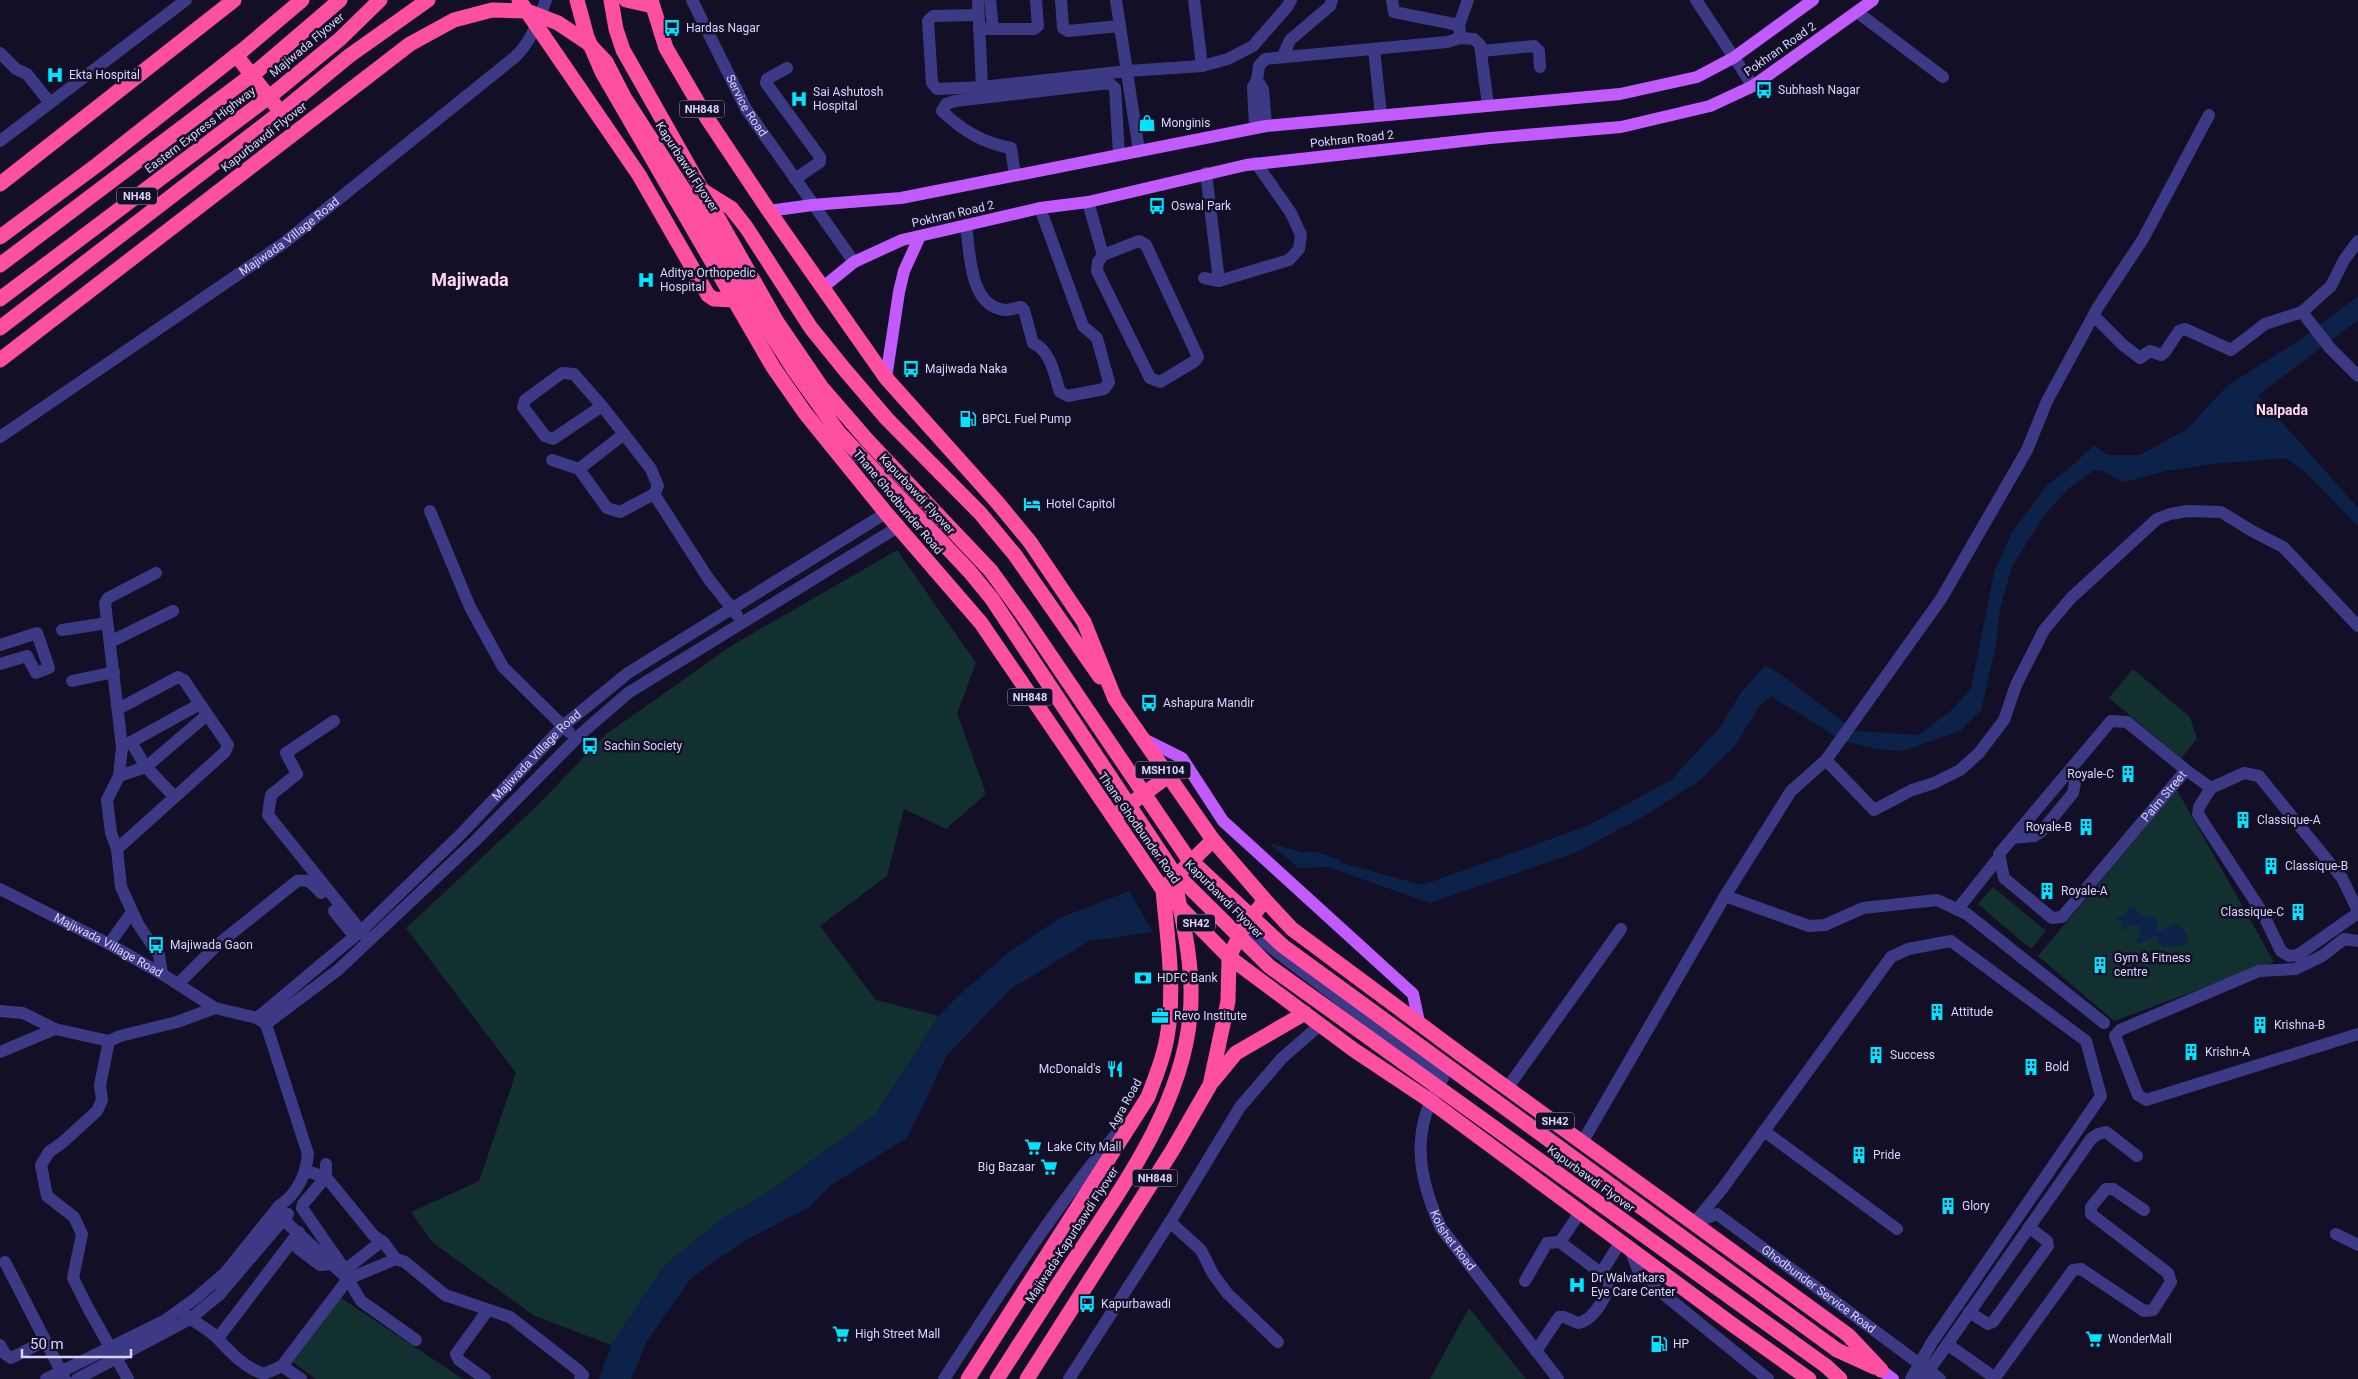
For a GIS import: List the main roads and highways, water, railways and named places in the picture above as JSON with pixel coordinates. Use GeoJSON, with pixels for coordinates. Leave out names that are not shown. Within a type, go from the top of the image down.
{"type":"FeatureCollection","features":[{"type":"Feature","properties":{"kind":"highway"},"geometry":{"type":"LineString","coordinates":[[0,184],[234,0]]}},
{"type":"Feature","properties":{"kind":"highway"},"geometry":{"type":"LineString","coordinates":[[0,237],[97,165],[302,0]]}},
{"type":"Feature","properties":{"kind":"highway","name":"Majiwada Flyover"},"geometry":{"type":"LineString","coordinates":[[257,71],[340,0]]}},
{"type":"Feature","properties":{"kind":"highway","name":"Majiwada Flyover"},"geometry":{"type":"LineString","coordinates":[[274,93],[340,39],[380,0]]}},
{"type":"Feature","properties":{"kind":"highway"},"geometry":{"type":"LineString","coordinates":[[0,328],[281,112],[349,56],[428,0]]}},
{"type":"Feature","properties":{"kind":"highway"},"geometry":{"type":"LineString","coordinates":[[519,0],[638,175],[704,290],[714,300],[733,300]]}},
{"type":"Feature","properties":{"kind":"highway","name":"Thane Ghodbunder Road"},"geometry":{"type":"LineString","coordinates":[[577,0],[587,37],[602,72],[773,367],[805,413],[886,513],[980,623],[1163,890],[1229,957]]}},
{"type":"Feature","properties":{"kind":"highway","name":"Kapurbawdi Flyover"},"geometry":{"type":"LineString","coordinates":[[611,0],[616,29],[623,50],[777,322],[822,388],[868,441],[991,572],[1025,618],[1187,857],[1283,946],[1837,1350],[1887,1375]]}},
{"type":"Feature","properties":{"kind":"highway"},"geometry":{"type":"LineString","coordinates":[[626,0],[652,3]]}},
{"type":"Feature","properties":{"kind":"highway","name":"NH848"},"geometry":{"type":"LineString","coordinates":[[652,3],[666,48],[707,118],[768,211],[886,378],[997,502],[1030,542],[1084,622],[1115,699]]}},
{"type":"Feature","properties":{"kind":"highway","name":"Kapurbawdi Flyover"},"geometry":{"type":"LineString","coordinates":[[0,360],[410,44],[454,20],[492,10],[527,11],[558,23],[588,43],[606,62],[624,97],[715,238],[764,323],[821,410],[839,433],[970,572],[992,598],[1172,870],[1269,966],[1826,1366],[1840,1379]]}},
{"type":"Feature","properties":{"kind":"highway"},"geometry":{"type":"LineString","coordinates":[[236,55],[281,112]]}},
{"type":"Feature","properties":{"kind":"highway","name":"Eastern Express Highway"},"geometry":{"type":"LineString","coordinates":[[0,265],[257,71]]}},
{"type":"Feature","properties":{"kind":"highway","name":"Eastern Express Highway"},"geometry":{"type":"LineString","coordinates":[[0,299],[274,93]]}},
{"type":"Feature","properties":{"kind":"highway"},"geometry":{"type":"LineString","coordinates":[[702,190],[731,208],[746,227],[811,328],[887,419],[980,513],[1015,555],[1115,699]]}},
{"type":"Feature","properties":{"kind":"highway","name":"MSH104"},"geometry":{"type":"LineString","coordinates":[[1115,699],[1214,840]]}},
{"type":"Feature","properties":{"kind":"highway"},"geometry":{"type":"LineString","coordinates":[[1113,817],[1168,776]]}},
{"type":"Feature","properties":{"kind":"highway"},"geometry":{"type":"LineString","coordinates":[[1163,890],[1214,840]]}},
{"type":"Feature","properties":{"kind":"highway","name":"SH42"},"geometry":{"type":"LineString","coordinates":[[1214,840],[1265,900],[1292,928],[1463,1056],[1583,1141],[1848,1335],[1887,1375]]}},
{"type":"Feature","properties":{"kind":"highway","name":"Majiwada-Kapurbawdi Flyover"},"geometry":{"type":"LineString","coordinates":[[997,1379],[1150,1141],[1180,1070],[1191,1014],[1190,984],[1182,921],[1172,870]]}},
{"type":"Feature","properties":{"kind":"highway","name":"Agra Road"},"geometry":{"type":"LineString","coordinates":[[968,1379],[1148,1097],[1164,1052],[1168,1031],[1170,975],[1163,890]]}},
{"type":"Feature","properties":{"kind":"highway","name":"NH848"},"geometry":{"type":"LineString","coordinates":[[1027,1379],[1172,1151],[1210,1085],[1228,1001],[1229,957],[1244,927],[1265,900]]}},
{"type":"Feature","properties":{"kind":"highway","name":"SH42"},"geometry":{"type":"LineString","coordinates":[[1229,957],[1320,1025],[1429,1100],[1810,1379]]}},
{"type":"Feature","properties":{"kind":"highway"},"geometry":{"type":"LineString","coordinates":[[1210,1085],[1236,1053],[1305,1014]]}},
{"type":"Feature","properties":{"kind":"main road","name":"Pokhran Road 2"},"geometry":{"type":"LineString","coordinates":[[768,211],[812,205],[902,198],[1261,126],[1620,94],[1697,77],[1733,58],[1813,0]]}},
{"type":"Feature","properties":{"kind":"main road","name":"Pokhran Road 2"},"geometry":{"type":"LineString","coordinates":[[822,288],[854,262],[902,240],[1040,208],[1088,202],[1206,173],[1256,163],[1621,126],[1710,106],[1753,86],[1873,0]]}},
{"type":"Feature","properties":{"kind":"main road"},"geometry":{"type":"LineString","coordinates":[[886,378],[898,292],[904,271],[920,236]]}},
{"type":"Feature","properties":{"kind":"main road"},"geometry":{"type":"LineString","coordinates":[[1140,737],[1182,758],[1223,821],[1413,994],[1420,1022]]}},
{"type":"Feature","properties":{"kind":"water"},"geometry":{"type":"Polygon","coordinates":[[[2358,296],[2358,320],[2258,395],[2358,508],[2358,526],[2305,472],[2286,458],[2211,464],[2166,471],[2124,482],[2100,470],[2093,471],[2068,489],[2047,512],[2012,566],[2000,609],[1996,645],[1981,710],[1960,731],[1903,751],[1877,749],[1843,741],[1771,696],[1759,706],[1735,746],[1700,780],[1646,815],[1577,852],[1430,903],[1328,867],[1299,868],[1269,843],[1422,885],[1504,856],[1589,825],[1671,780],[1720,727],[1740,694],[1765,665],[1786,678],[1855,731],[1919,735],[1953,709],[1971,688],[1994,573],[2011,534],[2047,485],[2072,466],[2094,445],[2108,455],[2140,455],[2187,429],[2227,386],[2301,339],[2358,296]]]}},
{"type":"Feature","properties":{"kind":"water"},"geometry":{"type":"Polygon","coordinates":[[[1129,891],[1153,932],[1089,941],[1011,989],[947,1055],[907,1138],[831,1185],[808,1208],[746,1240],[691,1278],[647,1341],[631,1379],[599,1379],[611,1345],[664,1266],[722,1219],[767,1193],[875,1115],[939,1016],[957,997],[1009,952],[1060,918],[1129,891]]]}},
{"type":"Feature","properties":{"kind":"water"},"geometry":{"type":"Polygon","coordinates":[[[2129,907],[2133,907],[2141,916],[2146,918],[2151,915],[2158,923],[2156,930],[2162,931],[2175,924],[2181,927],[2186,932],[2188,941],[2178,947],[2167,944],[2164,947],[2158,944],[2158,935],[2138,944],[2136,941],[2141,930],[2139,926],[2128,926],[2125,930],[2121,929],[2123,921],[2115,918],[2125,915],[2129,907]]]}},
{"type":"Feature","properties":{"kind":"waterway"},"geometry":{"type":"LineString","coordinates":[[1305,854],[1315,854],[1338,862]]}},
{"type":"Feature","properties":{"kind":"place","name":"Hardas Nagar"},"geometry":{"type":"Point","coordinates":[672,28]}},
{"type":"Feature","properties":{"kind":"place","name":"Ekta Hospital"},"geometry":{"type":"Point","coordinates":[55,75]}},
{"type":"Feature","properties":{"kind":"place","name":"Subhash Nagar"},"geometry":{"type":"Point","coordinates":[1764,90]}},
{"type":"Feature","properties":{"kind":"place","name":"Sai Ashutosh Hospital"},"geometry":{"type":"Point","coordinates":[799,99]}},
{"type":"Feature","properties":{"kind":"place","name":"Monginis"},"geometry":{"type":"Point","coordinates":[1147,123]}},
{"type":"Feature","properties":{"kind":"place","name":"Oswal Park"},"geometry":{"type":"Point","coordinates":[1157,206]}},
{"type":"Feature","properties":{"kind":"place","name":"Aditya Orthopedic Hospital"},"geometry":{"type":"Point","coordinates":[646,280]}},
{"type":"Feature","properties":{"kind":"place","name":"Majiwada Naka"},"geometry":{"type":"Point","coordinates":[911,369]}},
{"type":"Feature","properties":{"kind":"place","name":"BPCL Fuel Pump"},"geometry":{"type":"Point","coordinates":[968,419]}},
{"type":"Feature","properties":{"kind":"place","name":"Hotel Capitol"},"geometry":{"type":"Point","coordinates":[1032,504]}},
{"type":"Feature","properties":{"kind":"place","name":"Ashapura Mandir"},"geometry":{"type":"Point","coordinates":[1149,703]}},
{"type":"Feature","properties":{"kind":"place","name":"Sachin Society"},"geometry":{"type":"Point","coordinates":[590,746]}},
{"type":"Feature","properties":{"kind":"place","name":"Royale-C"},"geometry":{"type":"Point","coordinates":[2128,774]}},
{"type":"Feature","properties":{"kind":"place","name":"Classique-A"},"geometry":{"type":"Point","coordinates":[2243,820]}},
{"type":"Feature","properties":{"kind":"place","name":"Royale-B"},"geometry":{"type":"Point","coordinates":[2086,827]}},
{"type":"Feature","properties":{"kind":"place","name":"Classique-B"},"geometry":{"type":"Point","coordinates":[2271,866]}},
{"type":"Feature","properties":{"kind":"place","name":"Royale-A"},"geometry":{"type":"Point","coordinates":[2047,891]}},
{"type":"Feature","properties":{"kind":"place","name":"Classique-C"},"geometry":{"type":"Point","coordinates":[2298,912]}},
{"type":"Feature","properties":{"kind":"place","name":"Majiwada Gaon"},"geometry":{"type":"Point","coordinates":[156,945]}},
{"type":"Feature","properties":{"kind":"place","name":"Gym & Fitness centre"},"geometry":{"type":"Point","coordinates":[2100,965]}},
{"type":"Feature","properties":{"kind":"place","name":"HDFC Bank"},"geometry":{"type":"Point","coordinates":[1143,978]}},
{"type":"Feature","properties":{"kind":"place","name":"Attitude"},"geometry":{"type":"Point","coordinates":[1937,1012]}},
{"type":"Feature","properties":{"kind":"place","name":"Revo Institute"},"geometry":{"type":"Point","coordinates":[1160,1016]}},
{"type":"Feature","properties":{"kind":"place","name":"Krishna-B"},"geometry":{"type":"Point","coordinates":[2260,1025]}},
{"type":"Feature","properties":{"kind":"place","name":"Krishn-A"},"geometry":{"type":"Point","coordinates":[2191,1052]}},
{"type":"Feature","properties":{"kind":"place","name":"Success"},"geometry":{"type":"Point","coordinates":[1876,1055]}},
{"type":"Feature","properties":{"kind":"place","name":"Bold"},"geometry":{"type":"Point","coordinates":[2031,1067]}},
{"type":"Feature","properties":{"kind":"place","name":"McDonald's"},"geometry":{"type":"Point","coordinates":[1115,1069]}},
{"type":"Feature","properties":{"kind":"place","name":"Lake City Mall"},"geometry":{"type":"Point","coordinates":[1033,1147]}},
{"type":"Feature","properties":{"kind":"place","name":"Pride"},"geometry":{"type":"Point","coordinates":[1859,1155]}},
{"type":"Feature","properties":{"kind":"place","name":"Big Bazaar"},"geometry":{"type":"Point","coordinates":[1049,1167]}},
{"type":"Feature","properties":{"kind":"place","name":"Glory"},"geometry":{"type":"Point","coordinates":[1948,1206]}},
{"type":"Feature","properties":{"kind":"place","name":"Dr Walvatkars Eye Care Center"},"geometry":{"type":"Point","coordinates":[1577,1285]}},
{"type":"Feature","properties":{"kind":"place","name":"Kapurbawadi"},"geometry":{"type":"Point","coordinates":[1087,1304]}},
{"type":"Feature","properties":{"kind":"place","name":"High Street Mall"},"geometry":{"type":"Point","coordinates":[841,1334]}},
{"type":"Feature","properties":{"kind":"place","name":"WonderMall"},"geometry":{"type":"Point","coordinates":[2094,1339]}},
{"type":"Feature","properties":{"kind":"place","name":"HP"},"geometry":{"type":"Point","coordinates":[1659,1344]}},
{"type":"Feature","properties":{"kind":"district","name":"Majiwada"},"geometry":{"type":"Point","coordinates":[470,279]}},
{"type":"Feature","properties":{"kind":"district","name":"Nalpada"},"geometry":{"type":"Point","coordinates":[2282,410]}}]}
